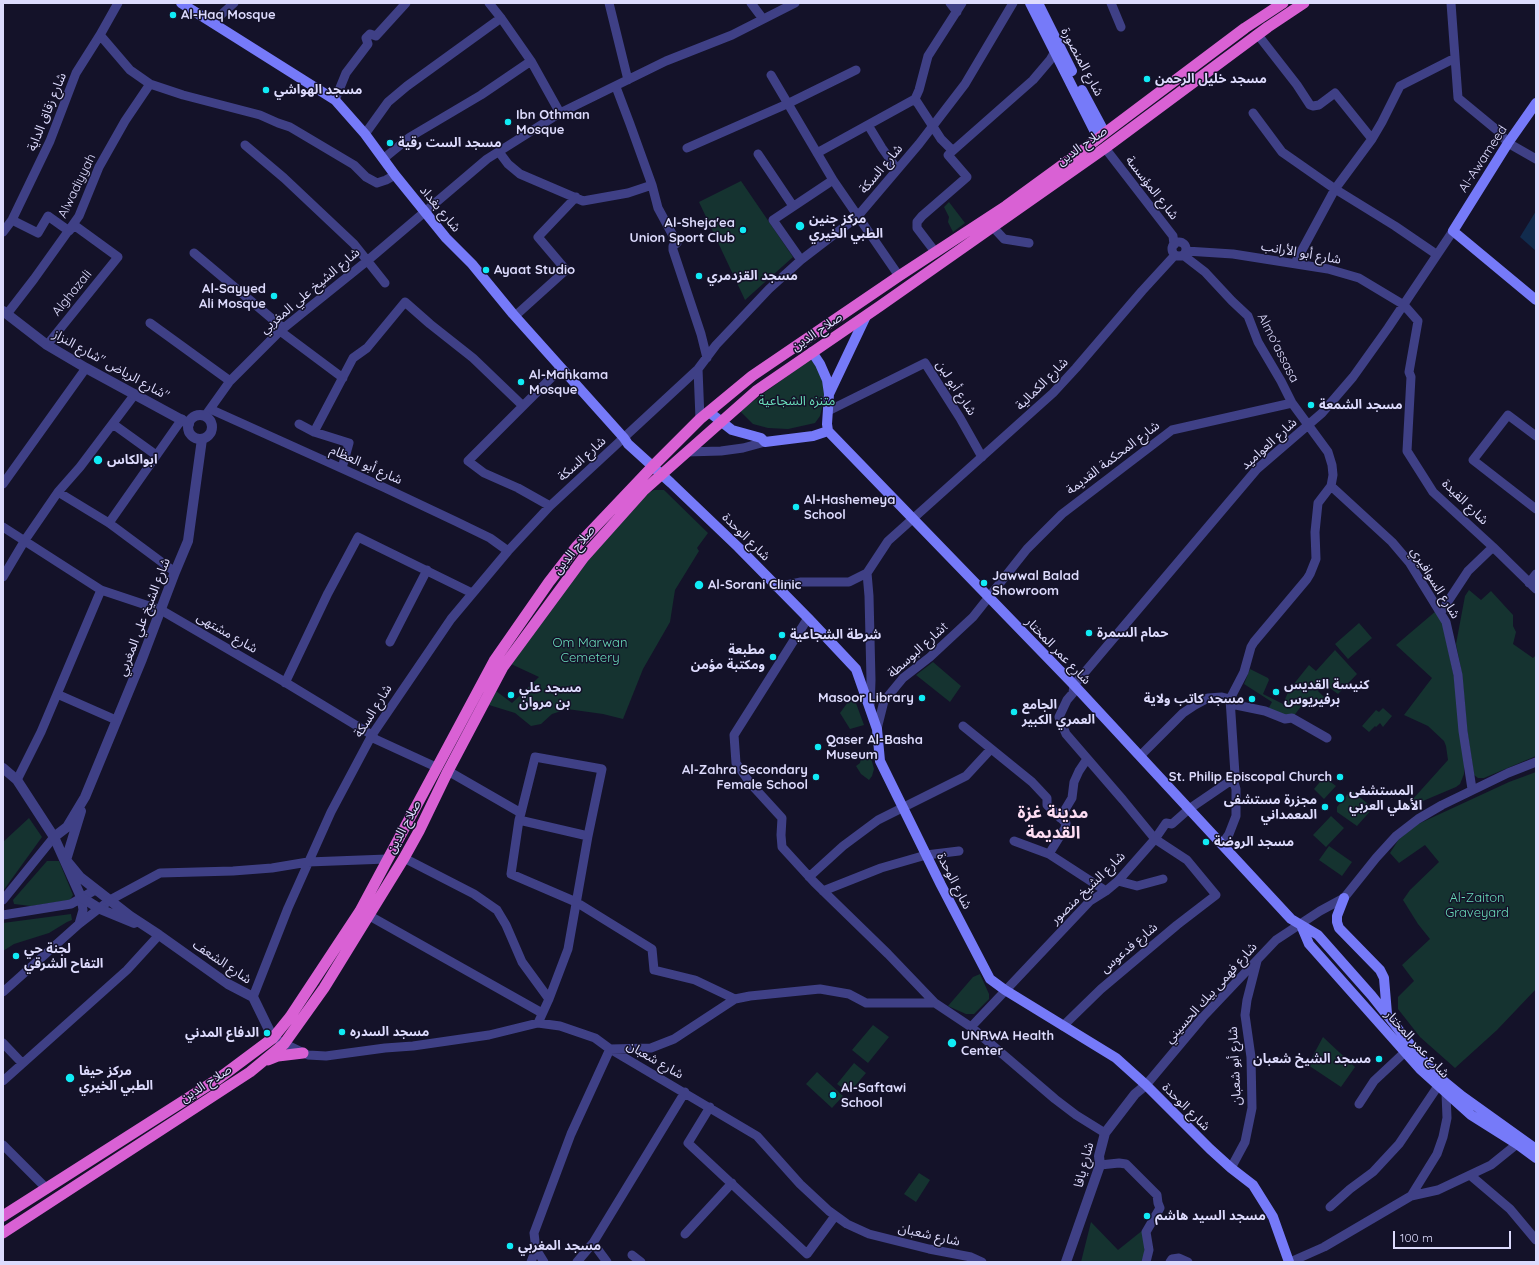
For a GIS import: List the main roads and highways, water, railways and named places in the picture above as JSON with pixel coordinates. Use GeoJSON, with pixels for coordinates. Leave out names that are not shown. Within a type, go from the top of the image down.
{"type":"FeatureCollection","features":[{"type":"Feature","properties":{"kind":"highway","name":"صلاح الدين"},"geometry":{"type":"LineString","coordinates":[[3,1216],[51,1187],[218,1079],[273,1038],[290,1017],[360,911],[494,661],[549,582],[577,546],[652,467],[705,416],[752,376],[899,276],[1006,206],[1245,28],[1283,3]]}},
{"type":"Feature","properties":{"kind":"highway","name":"صلاح الدين"},"geometry":{"type":"LineString","coordinates":[[3,1233],[250,1072],[284,1044],[324,988],[404,858],[503,667],[584,557],[643,491],[756,391],[866,316],[1104,148],[1304,3]]}},
{"type":"Feature","properties":{"kind":"highway"},"geometry":{"type":"LineString","coordinates":[[262,1062],[278,1056],[302,1053]]}},
{"type":"Feature","properties":{"kind":"highway"},"geometry":{"type":"LineString","coordinates":[[51,1187],[61,1196]]}},
{"type":"Feature","properties":{"kind":"main road","name":"شارع بغداد"},"geometry":{"type":"LineString","coordinates":[[181,3],[335,100],[365,134],[395,175],[446,238],[472,264],[515,316],[628,444],[652,467]]}},
{"type":"Feature","properties":{"kind":"main road"},"geometry":{"type":"LineString","coordinates":[[1030,3],[1056,49]]}},
{"type":"Feature","properties":{"kind":"main road","name":"شارع المنصورة"},"geometry":{"type":"LineString","coordinates":[[1038,3],[1056,49],[1101,135]]}},
{"type":"Feature","properties":{"kind":"main road","name":"Al-Awameed"},"geometry":{"type":"LineString","coordinates":[[1536,104],[1508,143],[1453,230],[1536,300]]}},
{"type":"Feature","properties":{"kind":"main road"},"geometry":{"type":"LineString","coordinates":[[829,394],[866,316]]}},
{"type":"Feature","properties":{"kind":"main road"},"geometry":{"type":"LineString","coordinates":[[705,416],[721,422],[732,430],[761,438],[765,442],[814,436],[828,431],[829,394],[825,374],[812,352]]}},
{"type":"Feature","properties":{"kind":"main road","name":"شارع عمر المختار"},"geometry":{"type":"LineString","coordinates":[[828,431],[1074,686],[1291,919],[1318,935],[1372,996],[1421,1058],[1440,1078],[1536,1149]]}},
{"type":"Feature","properties":{"kind":"main road","name":"شارع الوحدة"},"geometry":{"type":"LineString","coordinates":[[652,467],[738,547],[856,669],[877,729],[880,761],[926,855],[990,979],[1005,990],[1116,1058],[1146,1085],[1163,1104],[1231,1168],[1253,1185],[1273,1217],[1289,1262]]}},
{"type":"Feature","properties":{"kind":"main road"},"geometry":{"type":"LineString","coordinates":[[1344,898],[1337,916],[1339,928],[1380,970],[1384,978],[1387,1014]]}},
{"type":"Feature","properties":{"kind":"main road","name":"شارع عمر المختار"},"geometry":{"type":"LineString","coordinates":[[1301,925],[1309,944],[1405,1052],[1442,1090],[1471,1115],[1536,1158]]}},
{"type":"Feature","properties":{"kind":"water"},"geometry":{"type":"Polygon","coordinates":[[[1536,211],[1536,251],[1520,237],[1536,211]]]}},
{"type":"Feature","properties":{"kind":"place","name":"Al-Haq Mosque"},"geometry":{"type":"Point","coordinates":[173,15]}},
{"type":"Feature","properties":{"kind":"place","name":"مسجد خليل الرحمن"},"geometry":{"type":"Point","coordinates":[1147,79]}},
{"type":"Feature","properties":{"kind":"place","name":"مسجد الهواشي"},"geometry":{"type":"Point","coordinates":[266,90]}},
{"type":"Feature","properties":{"kind":"place","name":"Ibn Othman Mosque"},"geometry":{"type":"Point","coordinates":[508,122]}},
{"type":"Feature","properties":{"kind":"place","name":"مسجد الست رقية"},"geometry":{"type":"Point","coordinates":[390,143]}},
{"type":"Feature","properties":{"kind":"place","name":"مركز جنين الطبي الخيري"},"geometry":{"type":"Point","coordinates":[800,226]}},
{"type":"Feature","properties":{"kind":"place","name":"Al-Sheja'ea Union Sport Club"},"geometry":{"type":"Point","coordinates":[743,230]}},
{"type":"Feature","properties":{"kind":"place","name":"Ayaat Studio"},"geometry":{"type":"Point","coordinates":[486,270]}},
{"type":"Feature","properties":{"kind":"place","name":"مسجد القزدمري"},"geometry":{"type":"Point","coordinates":[699,276]}},
{"type":"Feature","properties":{"kind":"place","name":"Al-Sayyed Ali Mosque"},"geometry":{"type":"Point","coordinates":[274,296]}},
{"type":"Feature","properties":{"kind":"place","name":"Al-Mahkama Mosque"},"geometry":{"type":"Point","coordinates":[521,382]}},
{"type":"Feature","properties":{"kind":"place","name":"مسجد الشمعة"},"geometry":{"type":"Point","coordinates":[1311,405]}},
{"type":"Feature","properties":{"kind":"place","name":"ابوالكاس"},"geometry":{"type":"Point","coordinates":[98,460]}},
{"type":"Feature","properties":{"kind":"place","name":"Al-Hashemeya School"},"geometry":{"type":"Point","coordinates":[796,507]}},
{"type":"Feature","properties":{"kind":"place","name":"Jawwal Balad Showroom"},"geometry":{"type":"Point","coordinates":[984,583]}},
{"type":"Feature","properties":{"kind":"place","name":"Al-Sorani Clinic"},"geometry":{"type":"Point","coordinates":[699,585]}},
{"type":"Feature","properties":{"kind":"place","name":"حمام السمرة"},"geometry":{"type":"Point","coordinates":[1089,633]}},
{"type":"Feature","properties":{"kind":"place","name":"شرطة الشجاعية"},"geometry":{"type":"Point","coordinates":[782,635]}},
{"type":"Feature","properties":{"kind":"place","name":"مطبعة ومكتبة مؤمن"},"geometry":{"type":"Point","coordinates":[773,657]}},
{"type":"Feature","properties":{"kind":"place","name":"كنيسة القديس برفيريوس"},"geometry":{"type":"Point","coordinates":[1276,692]}},
{"type":"Feature","properties":{"kind":"place","name":"مسجد علي بن مروان"},"geometry":{"type":"Point","coordinates":[511,695]}},
{"type":"Feature","properties":{"kind":"place","name":"Masoor Library"},"geometry":{"type":"Point","coordinates":[922,698]}},
{"type":"Feature","properties":{"kind":"place","name":"مسجد كاتب ولاية"},"geometry":{"type":"Point","coordinates":[1252,699]}},
{"type":"Feature","properties":{"kind":"place","name":"الجامع العمري الكبير"},"geometry":{"type":"Point","coordinates":[1014,712]}},
{"type":"Feature","properties":{"kind":"place","name":"Qaser Al-Basha Museum"},"geometry":{"type":"Point","coordinates":[818,747]}},
{"type":"Feature","properties":{"kind":"place","name":"Al-Zahra Secondary Female School"},"geometry":{"type":"Point","coordinates":[816,777]}},
{"type":"Feature","properties":{"kind":"place","name":"St. Philip Episcopal Church"},"geometry":{"type":"Point","coordinates":[1340,777]}},
{"type":"Feature","properties":{"kind":"place","name":"المستشفى الأهلي العربي"},"geometry":{"type":"Point","coordinates":[1340,798]}},
{"type":"Feature","properties":{"kind":"place","name":"مجزرة مستشفى المعمداني"},"geometry":{"type":"Point","coordinates":[1325,807]}},
{"type":"Feature","properties":{"kind":"place","name":"مسجد الروضة"},"geometry":{"type":"Point","coordinates":[1206,842]}},
{"type":"Feature","properties":{"kind":"place","name":"لجنة حي التفاح الشرقي"},"geometry":{"type":"Point","coordinates":[16,956]}},
{"type":"Feature","properties":{"kind":"place","name":"مسجد السدره"},"geometry":{"type":"Point","coordinates":[342,1032]}},
{"type":"Feature","properties":{"kind":"place","name":"الدفاع المدني"},"geometry":{"type":"Point","coordinates":[267,1033]}},
{"type":"Feature","properties":{"kind":"place","name":"UNRWA Health Center"},"geometry":{"type":"Point","coordinates":[952,1043]}},
{"type":"Feature","properties":{"kind":"place","name":"مسجد الشيخ شعبان"},"geometry":{"type":"Point","coordinates":[1379,1059]}},
{"type":"Feature","properties":{"kind":"place","name":"مركز حيفا الطبي الخيري"},"geometry":{"type":"Point","coordinates":[70,1078]}},
{"type":"Feature","properties":{"kind":"place","name":"Al-Saftawi School"},"geometry":{"type":"Point","coordinates":[833,1095]}},
{"type":"Feature","properties":{"kind":"place","name":"مسجد السيد هاشم"},"geometry":{"type":"Point","coordinates":[1147,1216]}},
{"type":"Feature","properties":{"kind":"place","name":"مسجد المغربي"},"geometry":{"type":"Point","coordinates":[510,1246]}},
{"type":"Feature","properties":{"kind":"district","name":"مدينة غزة القديمة"},"geometry":{"type":"Point","coordinates":[1053,823]}},
{"type":"Feature","properties":{"kind":"park label","name":"متنزه الشجاعية"},"geometry":{"type":"Point","coordinates":[797,401]}},
{"type":"Feature","properties":{"kind":"park label","name":"Om Marwan Cemetery"},"geometry":{"type":"Point","coordinates":[590,650]}},
{"type":"Feature","properties":{"kind":"park label","name":"Al-Zaiton Graveyard"},"geometry":{"type":"Point","coordinates":[1477,906]}}]}
